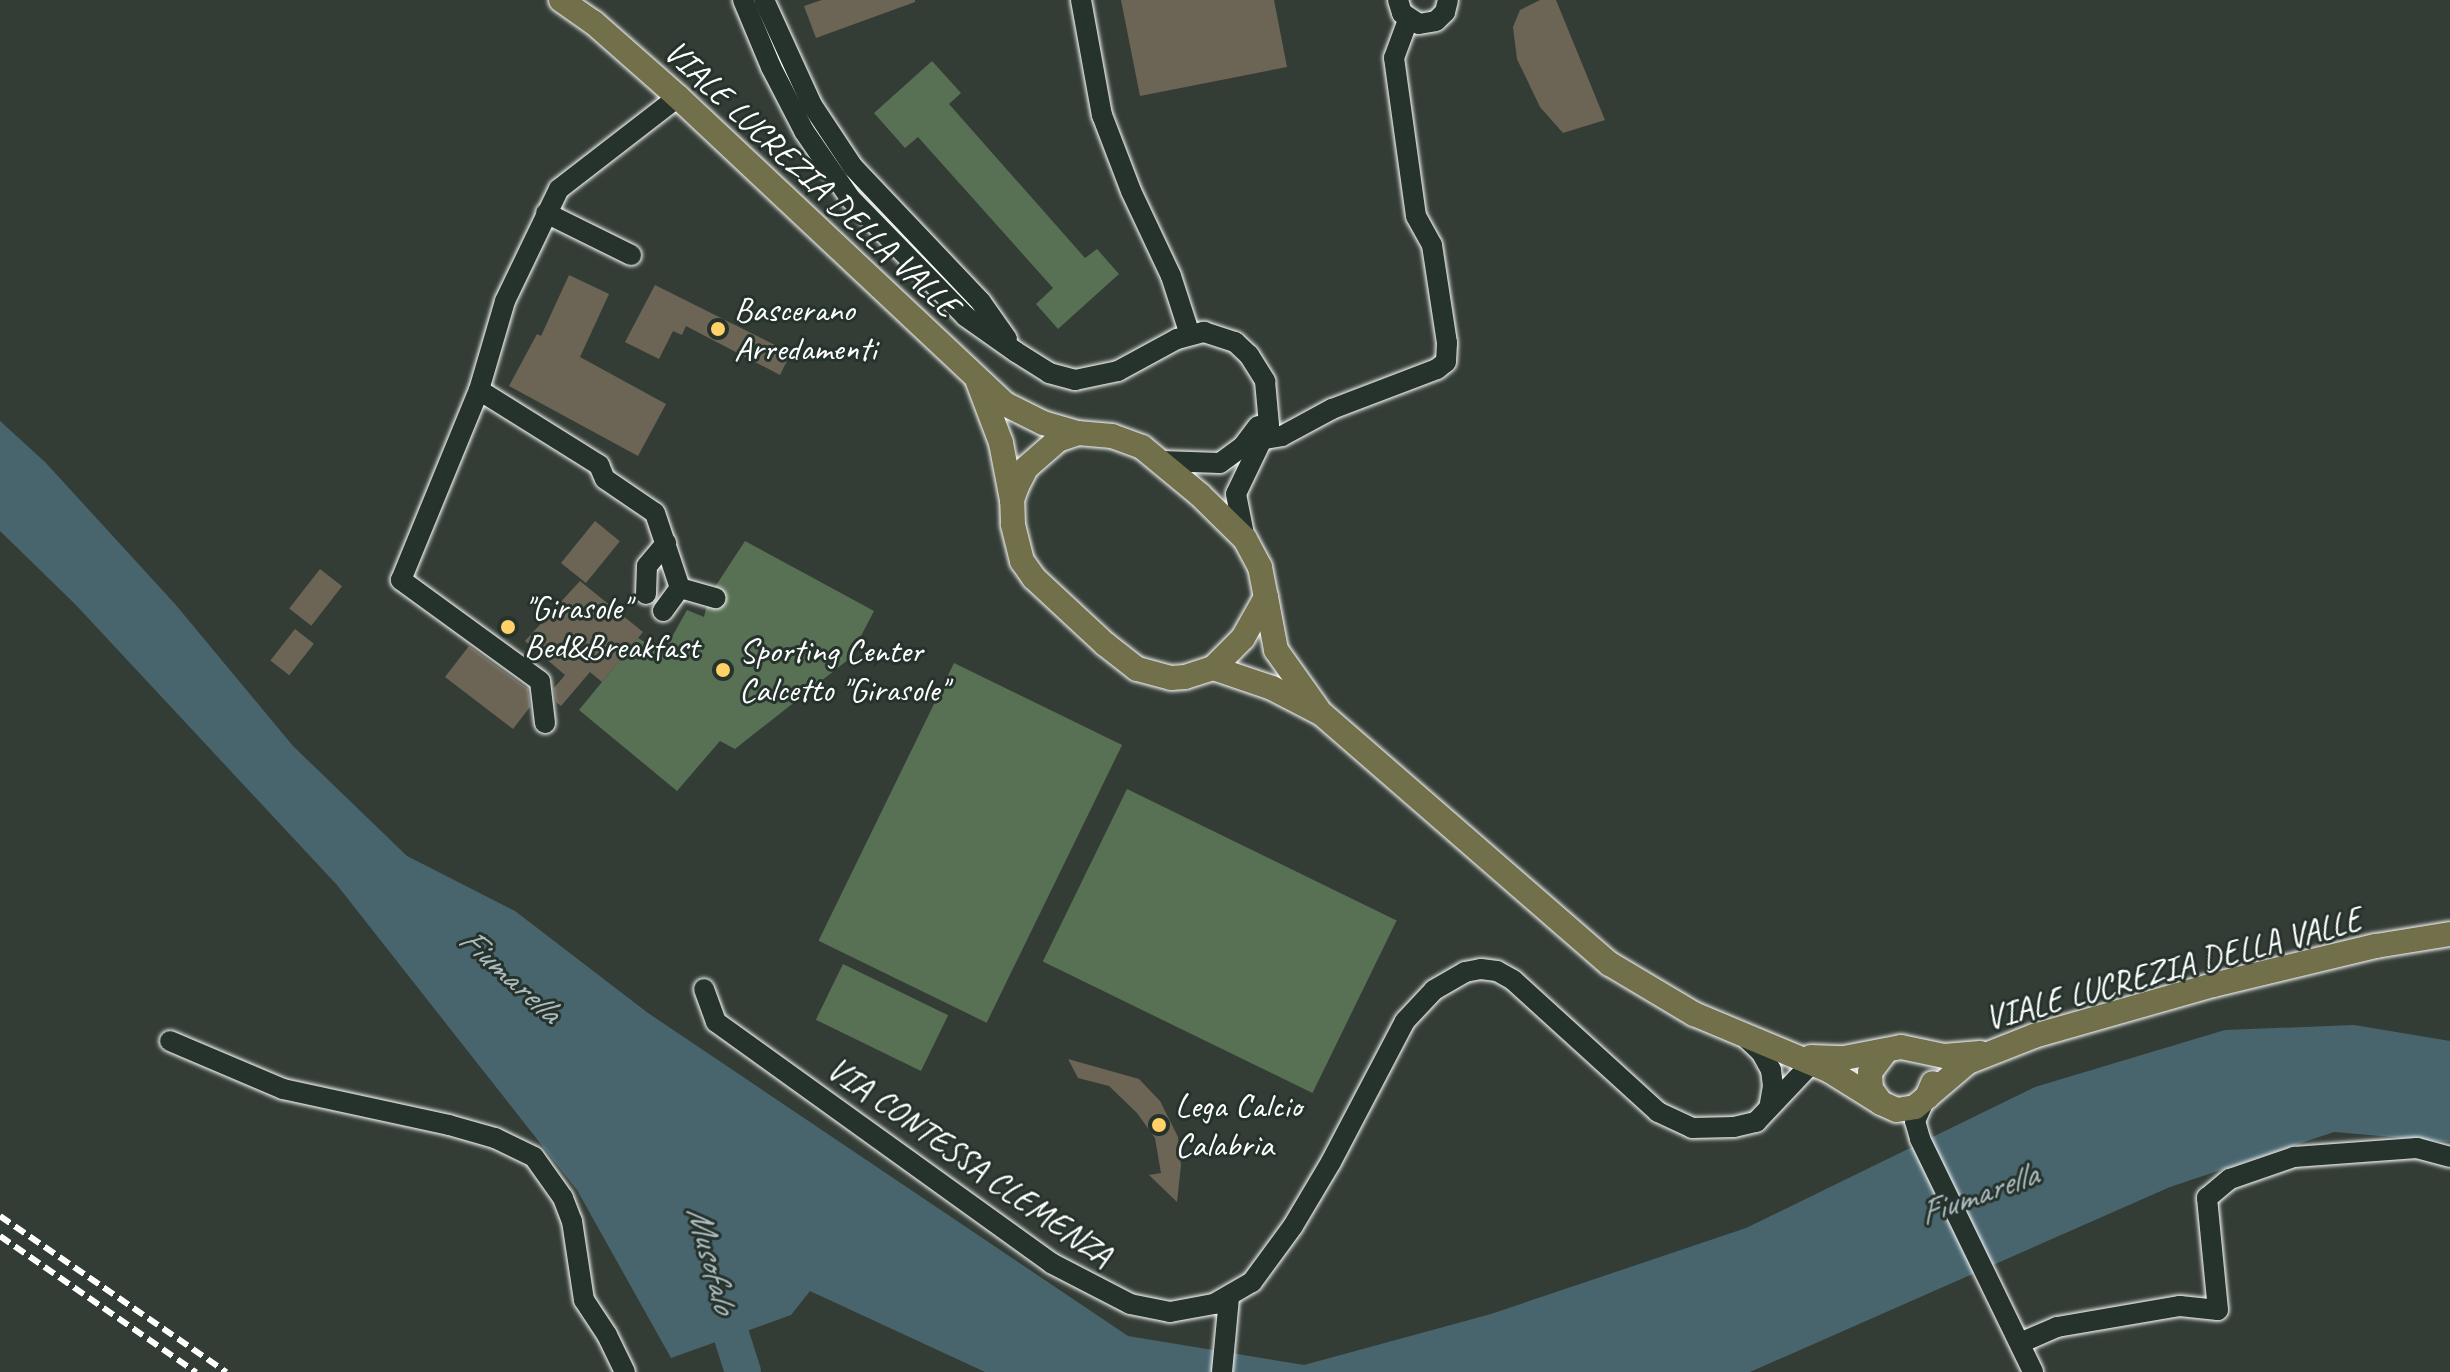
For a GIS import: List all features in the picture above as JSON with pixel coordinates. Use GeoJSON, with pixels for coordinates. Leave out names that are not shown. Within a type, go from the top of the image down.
{"type":"FeatureCollection","features":[{"type":"Feature","properties":{"kind":"main road","name":"VIALE LUCREZIA DELLA VALLE"},"geometry":{"type":"LineString","coordinates":[[561,0],[593,22],[678,97],[1005,404],[1043,423],[1078,433],[1112,436],[1142,447],[1162,461],[1245,539],[1260,567],[1276,650],[1322,714],[1610,964],[1694,1014],[1853,1083],[1885,1106]]}},
{"type":"Feature","properties":{"kind":"main road","name":"VIALE LUCREZIA DELLA VALLE"},"geometry":{"type":"LineString","coordinates":[[977,380],[1001,443],[1012,500],[1016,544],[1022,561],[1034,578],[1105,644],[1137,669],[1155,676],[1185,677],[1213,668],[1272,688],[1322,714]]}},
{"type":"Feature","properties":{"kind":"main road"},"geometry":{"type":"LineString","coordinates":[[1012,500],[1026,468],[1058,440],[1078,433]]}},
{"type":"Feature","properties":{"kind":"main road"},"geometry":{"type":"LineString","coordinates":[[1213,668],[1243,638],[1266,597]]}},
{"type":"Feature","properties":{"kind":"main road","name":"VIALE LUCREZIA DELLA VALLE"},"geometry":{"type":"LineString","coordinates":[[1926,1099],[1951,1073],[1990,1051],[2213,985],[2376,946],[2450,934]]}},
{"type":"Feature","properties":{"kind":"main road"},"geometry":{"type":"LineString","coordinates":[[1801,1059],[1844,1058],[1901,1047],[1959,1056],[1990,1051]]}},
{"type":"Feature","properties":{"kind":"main road"},"geometry":{"type":"LineString","coordinates":[[1886,1051],[1870,1072],[1871,1089],[1885,1106],[1906,1110],[1926,1099],[1933,1082],[1931,1067],[1915,1050]]}},
{"type":"Feature","properties":{"kind":"street"},"geometry":{"type":"LineString","coordinates":[[743,0],[771,67],[804,131],[850,198],[965,316],[1016,352],[1059,378],[1089,379],[1118,371],[1190,335],[1219,334],[1249,355],[1265,381],[1269,409],[1264,439],[1236,494],[1245,539]]}},
{"type":"Feature","properties":{"kind":"street"},"geometry":{"type":"LineString","coordinates":[[764,0],[812,105],[853,167],[981,302],[1016,352]]}},
{"type":"Feature","properties":{"kind":"street"},"geometry":{"type":"LineString","coordinates":[[1081,0],[1102,115],[1131,191],[1171,276],[1190,335]]}},
{"type":"Feature","properties":{"kind":"street"},"geometry":{"type":"LineString","coordinates":[[1398,0],[1408,20],[1419,24],[1436,21],[1445,12],[1448,0]]}},
{"type":"Feature","properties":{"kind":"street"},"geometry":{"type":"LineString","coordinates":[[1264,439],[1282,436],[1332,409],[1437,369],[1446,362],[1447,343],[1432,245],[1416,216],[1394,58],[1408,20]]}},
{"type":"Feature","properties":{"kind":"street"},"geometry":{"type":"LineString","coordinates":[[545,723],[540,681],[401,580],[479,390],[505,301],[559,189],[678,97]]}},
{"type":"Feature","properties":{"kind":"street"},"geometry":{"type":"LineString","coordinates":[[546,213],[631,255]]}},
{"type":"Feature","properties":{"kind":"street"},"geometry":{"type":"LineString","coordinates":[[479,390],[599,465],[605,479],[655,513],[680,588]]}},
{"type":"Feature","properties":{"kind":"street"},"geometry":{"type":"LineString","coordinates":[[1162,461],[1220,463],[1243,446],[1269,409]]}},
{"type":"Feature","properties":{"kind":"street"},"geometry":{"type":"LineString","coordinates":[[646,594],[647,566],[666,543]]}},
{"type":"Feature","properties":{"kind":"street"},"geometry":{"type":"LineString","coordinates":[[680,588],[716,598]]}},
{"type":"Feature","properties":{"kind":"street"},"geometry":{"type":"LineString","coordinates":[[663,611],[680,588]]}},
{"type":"Feature","properties":{"kind":"street","name":"VIA CONTESSA CLEMENZA"},"geometry":{"type":"LineString","coordinates":[[704,989],[716,1022],[1051,1263],[1130,1304],[1159,1311],[1189,1310],[1229,1298],[1252,1282],[1293,1226],[1405,1021],[1434,990],[1465,972],[1481,969],[1497,971],[1513,980],[1630,1088],[1676,1123],[1692,1128],[1734,1127],[1756,1122],[1768,1112]]}},
{"type":"Feature","properties":{"kind":"street"},"geometry":{"type":"LineString","coordinates":[[1744,1036],[1761,1052],[1771,1070],[1773,1086],[1768,1112]]}},
{"type":"Feature","properties":{"kind":"street"},"geometry":{"type":"LineString","coordinates":[[170,1041],[283,1089],[464,1129],[519,1148],[534,1157],[563,1198],[572,1221],[584,1300],[619,1356],[625,1372]]}},
{"type":"Feature","properties":{"kind":"street"},"geometry":{"type":"LineString","coordinates":[[1768,1112],[1801,1059]]}},
{"type":"Feature","properties":{"kind":"street"},"geometry":{"type":"LineString","coordinates":[[1926,1099],[1915,1121],[1920,1139],[2033,1372]]}},
{"type":"Feature","properties":{"kind":"street"},"geometry":{"type":"LineString","coordinates":[[1885,1106],[1920,1139]]}},
{"type":"Feature","properties":{"kind":"street"},"geometry":{"type":"LineString","coordinates":[[2020,1343],[2057,1327],[2180,1306],[2218,1310],[2207,1198],[2230,1179],[2294,1157],[2417,1148],[2450,1157]]}},
{"type":"Feature","properties":{"kind":"street"},"geometry":{"type":"LineString","coordinates":[[1222,1372],[1227,1346],[1229,1298]]}},
{"type":"Feature","properties":{"kind":"green space"},"geometry":{"type":"Polygon","coordinates":[[[932,61],[961,93],[949,104],[1085,258],[1097,249],[1119,274],[1058,329],[1036,304],[1053,288],[918,137],[905,148],[874,113],[932,61]]]}},
{"type":"Feature","properties":{"kind":"green space","name":"Sporting Center Calcetto \"Girasole\""},"geometry":{"type":"Polygon","coordinates":[[[745,541],[874,611],[849,659],[735,749],[720,741],[677,791],[579,710],[638,638],[663,653],[687,610],[704,617],[709,596],[745,541]]]}},
{"type":"Feature","properties":{"kind":"green space"},"geometry":{"type":"Polygon","coordinates":[[[954,663],[1122,745],[987,1023],[819,941],[954,663]]]}},
{"type":"Feature","properties":{"kind":"green space"},"geometry":{"type":"Polygon","coordinates":[[[1127,789],[1397,921],[1312,1093],[1043,962],[1127,789]]]}},
{"type":"Feature","properties":{"kind":"green space"},"geometry":{"type":"Polygon","coordinates":[[[843,964],[948,1015],[921,1071],[816,1020],[843,964]]]}},
{"type":"Feature","properties":{"kind":"water","name":"Fiumarella"},"geometry":{"type":"Polygon","coordinates":[[[0,421],[45,462],[175,604],[293,746],[407,856],[515,911],[648,1013],[1128,1336],[1304,1365],[1491,1314],[1746,1228],[2035,1087],[2225,1030],[2354,1025],[2450,1041],[2450,1142],[2334,1132],[2170,1187],[1750,1372],[985,1372],[810,1291],[791,1315],[671,1358],[577,1190],[337,885],[75,604],[0,531],[0,421]]]}},
{"type":"Feature","properties":{"kind":"building"},"geometry":{"type":"Polygon","coordinates":[[[822,0],[915,2],[816,38],[804,6],[822,0]]]}},
{"type":"Feature","properties":{"kind":"building"},"geometry":{"type":"Polygon","coordinates":[[[1121,0],[1274,0],[1287,67],[1140,96],[1121,0]]]}},
{"type":"Feature","properties":{"kind":"building"},"geometry":{"type":"Polygon","coordinates":[[[1540,0],[1556,0],[1605,120],[1563,133],[1540,107],[1517,59],[1513,27],[1520,10],[1540,0]]]}},
{"type":"Feature","properties":{"kind":"building"},"geometry":{"type":"Polygon","coordinates":[[[569,275],[609,294],[580,357],[666,404],[638,456],[509,386],[537,334],[541,336],[569,275]]]}},
{"type":"Feature","properties":{"kind":"building","name":"Bascerano Arredamenti"},"geometry":{"type":"Polygon","coordinates":[[[655,285],[791,353],[780,375],[686,326],[682,335],[673,331],[659,359],[625,342],[655,285]]]}},
{"type":"Feature","properties":{"kind":"building"},"geometry":{"type":"Polygon","coordinates":[[[595,521],[620,541],[586,583],[561,563],[595,521]]]}},
{"type":"Feature","properties":{"kind":"building"},"geometry":{"type":"Polygon","coordinates":[[[320,569],[342,586],[311,626],[289,608],[320,569]]]}},
{"type":"Feature","properties":{"kind":"building"},"geometry":{"type":"Polygon","coordinates":[[[580,581],[643,632],[602,682],[590,672],[561,706],[556,702],[554,688],[565,675],[525,641],[580,581]]]}},
{"type":"Feature","properties":{"kind":"building"},"geometry":{"type":"Polygon","coordinates":[[[295,629],[314,644],[289,675],[270,661],[295,629]]]}},
{"type":"Feature","properties":{"kind":"building"},"geometry":{"type":"Polygon","coordinates":[[[469,646],[528,689],[530,707],[513,729],[445,677],[469,646]]]}},
{"type":"Feature","properties":{"kind":"building","name":"Lega Calcio Calabria"},"geometry":{"type":"Polygon","coordinates":[[[1068,1059],[1139,1079],[1160,1101],[1178,1137],[1181,1165],[1177,1202],[1149,1175],[1161,1173],[1155,1138],[1137,1113],[1109,1086],[1078,1078],[1068,1059]]]}},
{"type":"Feature","properties":{"kind":"waterway","name":"Musofalo"},"geometry":{"type":"LineString","coordinates":[[717,1290],[743,1372]]}},
{"type":"Feature","properties":{"kind":"railway"},"geometry":{"type":"LineString","coordinates":[[0,1216],[226,1372]]}},
{"type":"Feature","properties":{"kind":"railway"},"geometry":{"type":"LineString","coordinates":[[0,1236],[196,1372]]}},
{"type":"Feature","properties":{"kind":"place","name":"Bascerano Arredamenti"},"geometry":{"type":"Point","coordinates":[718,329]}},
{"type":"Feature","properties":{"kind":"place","name":"\"Girasole\" Bed&Breakfast"},"geometry":{"type":"Point","coordinates":[508,627]}},
{"type":"Feature","properties":{"kind":"place","name":"Sporting Center Calcetto \"Girasole\""},"geometry":{"type":"Point","coordinates":[723,670]}},
{"type":"Feature","properties":{"kind":"place","name":"Lega Calcio Calabria"},"geometry":{"type":"Point","coordinates":[1159,1125]}}]}
